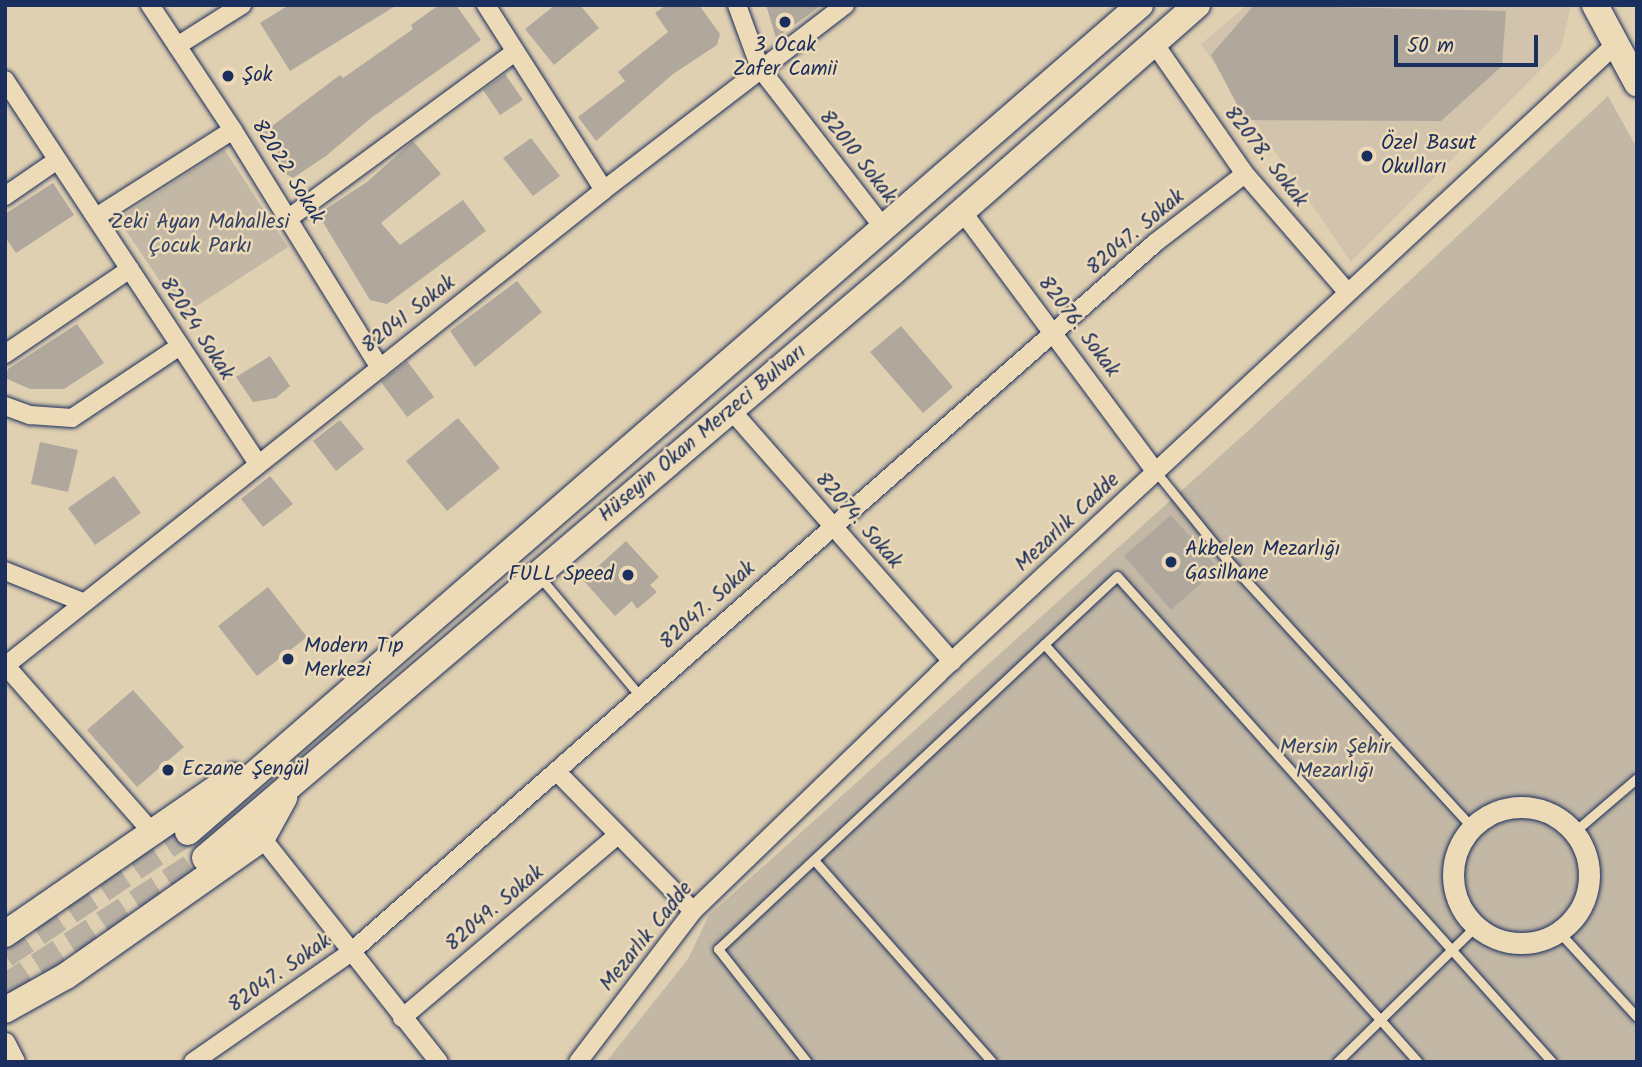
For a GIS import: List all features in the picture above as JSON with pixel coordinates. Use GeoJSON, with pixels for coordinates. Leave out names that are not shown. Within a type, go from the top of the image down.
{"type":"FeatureCollection","features":[{"type":"Feature","properties":{"kind":"main road","name":"Hüseyin Okan Merzeci Bulvarı"},"geometry":{"type":"LineString","coordinates":[[188,832],[1140,5]]}},
{"type":"Feature","properties":{"kind":"main road","name":"Hüseyin Okan Merzeci Bulvarı"},"geometry":{"type":"LineString","coordinates":[[205,858],[731,410],[1198,5]]}},
{"type":"Feature","properties":{"kind":"main road"},"geometry":{"type":"LineString","coordinates":[[1595,5],[1637,83]]}},
{"type":"Feature","properties":{"kind":"main road"},"geometry":{"type":"LineString","coordinates":[[5,934],[221,782],[271,760]]}},
{"type":"Feature","properties":{"kind":"main road"},"geometry":{"type":"LineString","coordinates":[[5,1010],[66,976],[262,838],[291,786]]}},
{"type":"Feature","properties":{"kind":"street","name":"82022 Sokak"},"geometry":{"type":"LineString","coordinates":[[150,5],[289,218],[380,368]]}},
{"type":"Feature","properties":{"kind":"street"},"geometry":{"type":"LineString","coordinates":[[177,46],[243,5]]}},
{"type":"Feature","properties":{"kind":"street"},"geometry":{"type":"LineString","coordinates":[[486,5],[514,53],[604,190]]}},
{"type":"Feature","properties":{"kind":"street","name":"82010 Sokak"},"geometry":{"type":"LineString","coordinates":[[737,5],[760,68],[883,226]]}},
{"type":"Feature","properties":{"kind":"street","name":"82041 Sokak"},"geometry":{"type":"LineString","coordinates":[[6,666],[82,602],[604,190],[845,5]]}},
{"type":"Feature","properties":{"kind":"street","name":"82078. Sokak"},"geometry":{"type":"LineString","coordinates":[[1154,43],[1245,174],[1348,293]]}},
{"type":"Feature","properties":{"kind":"street","name":"Mezarlık Cadde"},"geometry":{"type":"LineString","coordinates":[[578,1062],[693,911],[952,662],[1616,44]]}},
{"type":"Feature","properties":{"kind":"street"},"geometry":{"type":"LineString","coordinates":[[289,218],[514,53]]}},
{"type":"Feature","properties":{"kind":"street","name":"82024 Sokak"},"geometry":{"type":"LineString","coordinates":[[5,80],[258,463]]}},
{"type":"Feature","properties":{"kind":"street"},"geometry":{"type":"LineString","coordinates":[[96,217],[233,130]]}},
{"type":"Feature","properties":{"kind":"street"},"geometry":{"type":"LineString","coordinates":[[5,196],[56,160]]}},
{"type":"Feature","properties":{"kind":"street","name":"82047. Sokak"},"geometry":{"type":"LineString","coordinates":[[193,1062],[350,953],[831,526],[1055,334],[1154,243],[1245,174]]}},
{"type":"Feature","properties":{"kind":"street","name":"82076. Sokak"},"geometry":{"type":"LineString","coordinates":[[962,211],[1156,472]]}},
{"type":"Feature","properties":{"kind":"street"},"geometry":{"type":"LineString","coordinates":[[5,354],[130,269]]}},
{"type":"Feature","properties":{"kind":"street"},"geometry":{"type":"LineString","coordinates":[[5,406],[30,415],[72,418],[180,346]]}},
{"type":"Feature","properties":{"kind":"street","name":"82074. Sokak"},"geometry":{"type":"LineString","coordinates":[[731,410],[952,662]]}},
{"type":"Feature","properties":{"kind":"street"},"geometry":{"type":"LineString","coordinates":[[5,570],[82,602]]}},
{"type":"Feature","properties":{"kind":"street"},"geometry":{"type":"LineString","coordinates":[[6,666],[152,832]]}},
{"type":"Feature","properties":{"kind":"street"},"geometry":{"type":"LineString","coordinates":[[557,772],[693,911]]}},
{"type":"Feature","properties":{"kind":"street"},"geometry":{"type":"LineString","coordinates":[[1513,807],[1535,808],[1557,817],[1574,832],[1585,852],[1589,874],[1586,897],[1575,917],[1559,932],[1538,941],[1516,943],[1495,938],[1476,926],[1462,909],[1454,888],[1453,866],[1460,845],[1472,827],[1491,814],[1513,807]]}},
{"type":"Feature","properties":{"kind":"street","name":"82049. Sokak"},"geometry":{"type":"LineString","coordinates":[[402,1018],[618,835]]}},
{"type":"Feature","properties":{"kind":"street"},"geometry":{"type":"LineString","coordinates":[[262,838],[350,953],[439,1062]]}},
{"type":"Feature","properties":{"kind":"street"},"geometry":{"type":"LineString","coordinates":[[6,1042],[16,1062]]}},
{"type":"Feature","properties":{"kind":"lane"},"geometry":{"type":"LineString","coordinates":[[1156,472],[1228,561],[1472,827]]}},
{"type":"Feature","properties":{"kind":"lane"},"geometry":{"type":"LineString","coordinates":[[538,575],[641,697]]}},
{"type":"Feature","properties":{"kind":"lane"},"geometry":{"type":"LineString","coordinates":[[807,1062],[718,949],[1117,576],[1552,1062]]}},
{"type":"Feature","properties":{"kind":"lane"},"geometry":{"type":"LineString","coordinates":[[1044,644],[1418,1062]]}},
{"type":"Feature","properties":{"kind":"lane"},"geometry":{"type":"LineString","coordinates":[[1574,832],[1637,778]]}},
{"type":"Feature","properties":{"kind":"lane"},"geometry":{"type":"LineString","coordinates":[[814,860],[992,1062]]}},
{"type":"Feature","properties":{"kind":"lane"},"geometry":{"type":"LineString","coordinates":[[1337,1062],[1476,926]]}},
{"type":"Feature","properties":{"kind":"lane"},"geometry":{"type":"LineString","coordinates":[[1559,932],[1637,1017]]}},
{"type":"Feature","properties":{"kind":"shaded area","name":"Özel Basut Okulları"},"geometry":{"type":"Polygon","coordinates":[[[1247,5],[1571,5],[1561,49],[1351,262],[1201,44],[1247,5]]]}},
{"type":"Feature","properties":{"kind":"green space","name":"Mersin Şehir Mezarlığı"},"geometry":{"type":"Polygon","coordinates":[[[1608,96],[1637,148],[1637,1062],[606,1062],[688,959],[709,915],[1249,430],[1608,96]]]}},
{"type":"Feature","properties":{"kind":"green space","name":"Zeki Ayan Mahallesi Çocuk Parkı"},"geometry":{"type":"Polygon","coordinates":[[[224,149],[288,247],[183,315],[118,219],[224,149]]]}},
{"type":"Feature","properties":{"kind":"building"},"geometry":{"type":"Polygon","coordinates":[[[289,5],[397,5],[290,71],[260,23],[289,5]]]}},
{"type":"Feature","properties":{"kind":"building"},"geometry":{"type":"Polygon","coordinates":[[[439,5],[456,5],[481,40],[371,118],[326,156],[293,178],[286,174],[260,135],[340,75],[343,78],[413,29],[411,25],[439,5]]]}},
{"type":"Feature","properties":{"kind":"building"},"geometry":{"type":"Polygon","coordinates":[[[555,5],[580,5],[599,28],[554,65],[525,29],[555,5]]]}},
{"type":"Feature","properties":{"kind":"building"},"geometry":{"type":"Polygon","coordinates":[[[666,5],[699,5],[720,34],[717,45],[673,74],[596,141],[578,117],[625,81],[618,72],[668,32],[655,13],[666,5]]]}},
{"type":"Feature","properties":{"kind":"building","name":"3 Ocak Zafer Camii"},"geometry":{"type":"Polygon","coordinates":[[[766,5],[822,5],[776,38],[766,5]]]}},
{"type":"Feature","properties":{"kind":"building"},"geometry":{"type":"Polygon","coordinates":[[[1254,5],[1506,11],[1502,66],[1441,121],[1245,120],[1211,55],[1254,5]]]}},
{"type":"Feature","properties":{"kind":"building"},"geometry":{"type":"Polygon","coordinates":[[[505,74],[523,100],[500,115],[483,90],[505,74]]]}},
{"type":"Feature","properties":{"kind":"building"},"geometry":{"type":"Polygon","coordinates":[[[531,138],[560,176],[533,196],[503,158],[531,138]]]}},
{"type":"Feature","properties":{"kind":"building"},"geometry":{"type":"Polygon","coordinates":[[[413,141],[441,174],[381,223],[400,245],[463,200],[486,231],[387,304],[370,300],[318,214],[367,182],[413,141]]]}},
{"type":"Feature","properties":{"kind":"building"},"geometry":{"type":"Polygon","coordinates":[[[53,183],[74,215],[16,253],[5,237],[5,214],[53,183]]]}},
{"type":"Feature","properties":{"kind":"building"},"geometry":{"type":"Polygon","coordinates":[[[517,281],[542,312],[475,367],[450,331],[517,281]]]}},
{"type":"Feature","properties":{"kind":"building"},"geometry":{"type":"Polygon","coordinates":[[[77,324],[104,363],[64,389],[30,389],[5,378],[8,369],[77,324]]]}},
{"type":"Feature","properties":{"kind":"building"},"geometry":{"type":"Polygon","coordinates":[[[901,326],[953,387],[923,413],[870,352],[901,326]]]}},
{"type":"Feature","properties":{"kind":"building"},"geometry":{"type":"Polygon","coordinates":[[[270,356],[290,386],[276,398],[253,402],[236,377],[270,356]]]}},
{"type":"Feature","properties":{"kind":"building"},"geometry":{"type":"Polygon","coordinates":[[[407,361],[434,397],[407,417],[381,382],[407,361]]]}},
{"type":"Feature","properties":{"kind":"building"},"geometry":{"type":"Polygon","coordinates":[[[458,418],[500,468],[447,511],[406,461],[458,418]]]}},
{"type":"Feature","properties":{"kind":"building"},"geometry":{"type":"Polygon","coordinates":[[[340,420],[364,449],[336,471],[313,441],[340,420]]]}},
{"type":"Feature","properties":{"kind":"building"},"geometry":{"type":"Polygon","coordinates":[[[40,442],[78,450],[68,492],[31,484],[40,442]]]}},
{"type":"Feature","properties":{"kind":"building"},"geometry":{"type":"Polygon","coordinates":[[[114,476],[141,513],[95,545],[68,508],[114,476]]]}},
{"type":"Feature","properties":{"kind":"building"},"geometry":{"type":"Polygon","coordinates":[[[270,476],[293,504],[263,527],[241,499],[270,476]]]}},
{"type":"Feature","properties":{"kind":"building","name":"Akbelen Mezarlığı Gasilhane"},"geometry":{"type":"Polygon","coordinates":[[[1171,515],[1218,568],[1171,610],[1124,556],[1171,515]]]}},
{"type":"Feature","properties":{"kind":"building"},"geometry":{"type":"Polygon","coordinates":[[[626,541],[659,577],[650,585],[657,592],[637,609],[632,601],[615,616],[583,580],[626,541]]]}},
{"type":"Feature","properties":{"kind":"building"},"geometry":{"type":"Polygon","coordinates":[[[268,587],[307,637],[257,676],[218,626],[268,587]]]}},
{"type":"Feature","properties":{"kind":"building"},"geometry":{"type":"Polygon","coordinates":[[[133,690],[184,747],[137,787],[87,730],[133,690]]]}},
{"type":"Feature","properties":{"kind":"tunnel"},"geometry":{"type":"LineString","coordinates":[[5,955],[188,832]]}},
{"type":"Feature","properties":{"kind":"tunnel"},"geometry":{"type":"LineString","coordinates":[[5,987],[205,858]]}},
{"type":"Feature","properties":{"kind":"place","name":"3 Ocak Zafer Camii"},"geometry":{"type":"Point","coordinates":[785,22]}},
{"type":"Feature","properties":{"kind":"place","name":"Şok"},"geometry":{"type":"Point","coordinates":[228,76]}},
{"type":"Feature","properties":{"kind":"place","name":"Özel Basut Okulları"},"geometry":{"type":"Point","coordinates":[1367,156]}},
{"type":"Feature","properties":{"kind":"place","name":"Akbelen Mezarlığı Gasilhane"},"geometry":{"type":"Point","coordinates":[1171,562]}},
{"type":"Feature","properties":{"kind":"place","name":"FULL Speed"},"geometry":{"type":"Point","coordinates":[628,575]}},
{"type":"Feature","properties":{"kind":"place","name":"Modern Tıp Merkezi"},"geometry":{"type":"Point","coordinates":[288,659]}},
{"type":"Feature","properties":{"kind":"place","name":"Eczane Şengül"},"geometry":{"type":"Point","coordinates":[168,770]}}]}
